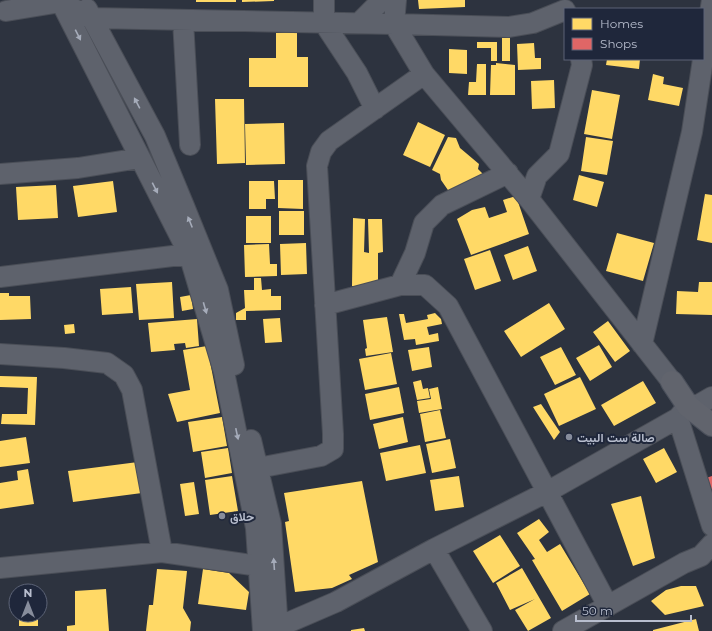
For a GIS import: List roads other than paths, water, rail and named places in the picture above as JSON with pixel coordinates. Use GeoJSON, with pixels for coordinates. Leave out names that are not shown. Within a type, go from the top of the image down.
{"type":"FeatureCollection","features":[{"type":"Feature","properties":{"kind":"main road"},"geometry":{"type":"LineString","coordinates":[[672,382],[698,407],[712,426]]}},
{"type":"Feature","properties":{"kind":"street"},"geometry":{"type":"LineString","coordinates":[[82,0],[155,136],[195,252],[224,372],[256,528],[258,566],[268,592]]}},
{"type":"Feature","properties":{"kind":"street"},"geometry":{"type":"LineString","coordinates":[[324,0],[324,23],[358,73],[375,108]]}},
{"type":"Feature","properties":{"kind":"street"},"geometry":{"type":"LineString","coordinates":[[359,23],[382,0]]}},
{"type":"Feature","properties":{"kind":"street"},"geometry":{"type":"LineString","coordinates":[[396,0],[394,24],[424,74],[530,199],[672,382]]}},
{"type":"Feature","properties":{"kind":"street"},"geometry":{"type":"LineString","coordinates":[[704,53],[712,0]]}},
{"type":"Feature","properties":{"kind":"street"},"geometry":{"type":"LineString","coordinates":[[61,1],[140,158],[218,290],[271,524],[268,592],[273,630],[336,602],[434,549],[547,492],[698,407],[712,526]]}},
{"type":"Feature","properties":{"kind":"street"},"geometry":{"type":"LineString","coordinates":[[4,9],[61,1],[91,18],[508,27],[533,23],[564,8]]}},
{"type":"Feature","properties":{"kind":"street"},"geometry":{"type":"LineString","coordinates":[[183,20],[190,145]]}},
{"type":"Feature","properties":{"kind":"street"},"geometry":{"type":"LineString","coordinates":[[530,199],[538,176],[559,154],[582,65],[581,60]]}},
{"type":"Feature","properties":{"kind":"street"},"geometry":{"type":"LineString","coordinates":[[642,344],[692,132],[703,60]]}},
{"type":"Feature","properties":{"kind":"street"},"geometry":{"type":"LineString","coordinates":[[258,468],[321,456],[333,449],[334,434],[317,166],[321,152],[329,141],[424,74]]}},
{"type":"Feature","properties":{"kind":"street"},"geometry":{"type":"LineString","coordinates":[[0,174],[78,168],[140,158]]}},
{"type":"Feature","properties":{"kind":"street"},"geometry":{"type":"LineString","coordinates":[[400,285],[415,253],[424,223],[442,205],[508,173]]}},
{"type":"Feature","properties":{"kind":"street"},"geometry":{"type":"LineString","coordinates":[[0,277],[195,252]]}},
{"type":"Feature","properties":{"kind":"street"},"geometry":{"type":"LineString","coordinates":[[326,305],[400,285],[425,285],[448,306],[608,606]]}},
{"type":"Feature","properties":{"kind":"street"},"geometry":{"type":"LineString","coordinates":[[0,354],[64,358],[107,363],[124,376],[132,390],[162,552]]}},
{"type":"Feature","properties":{"kind":"street"},"geometry":{"type":"LineString","coordinates":[[563,631],[684,563],[701,556],[712,544]]}},
{"type":"Feature","properties":{"kind":"street"},"geometry":{"type":"LineString","coordinates":[[434,549],[482,631]]}},
{"type":"Feature","properties":{"kind":"street"},"geometry":{"type":"LineString","coordinates":[[0,568],[162,552],[258,566]]}},
{"type":"Feature","properties":{"kind":"place","name":"صالة ست البيت"},"geometry":{"type":"Point","coordinates":[569,437]}},
{"type":"Feature","properties":{"kind":"place","name":"حلاق"},"geometry":{"type":"Point","coordinates":[222,516]}}]}
